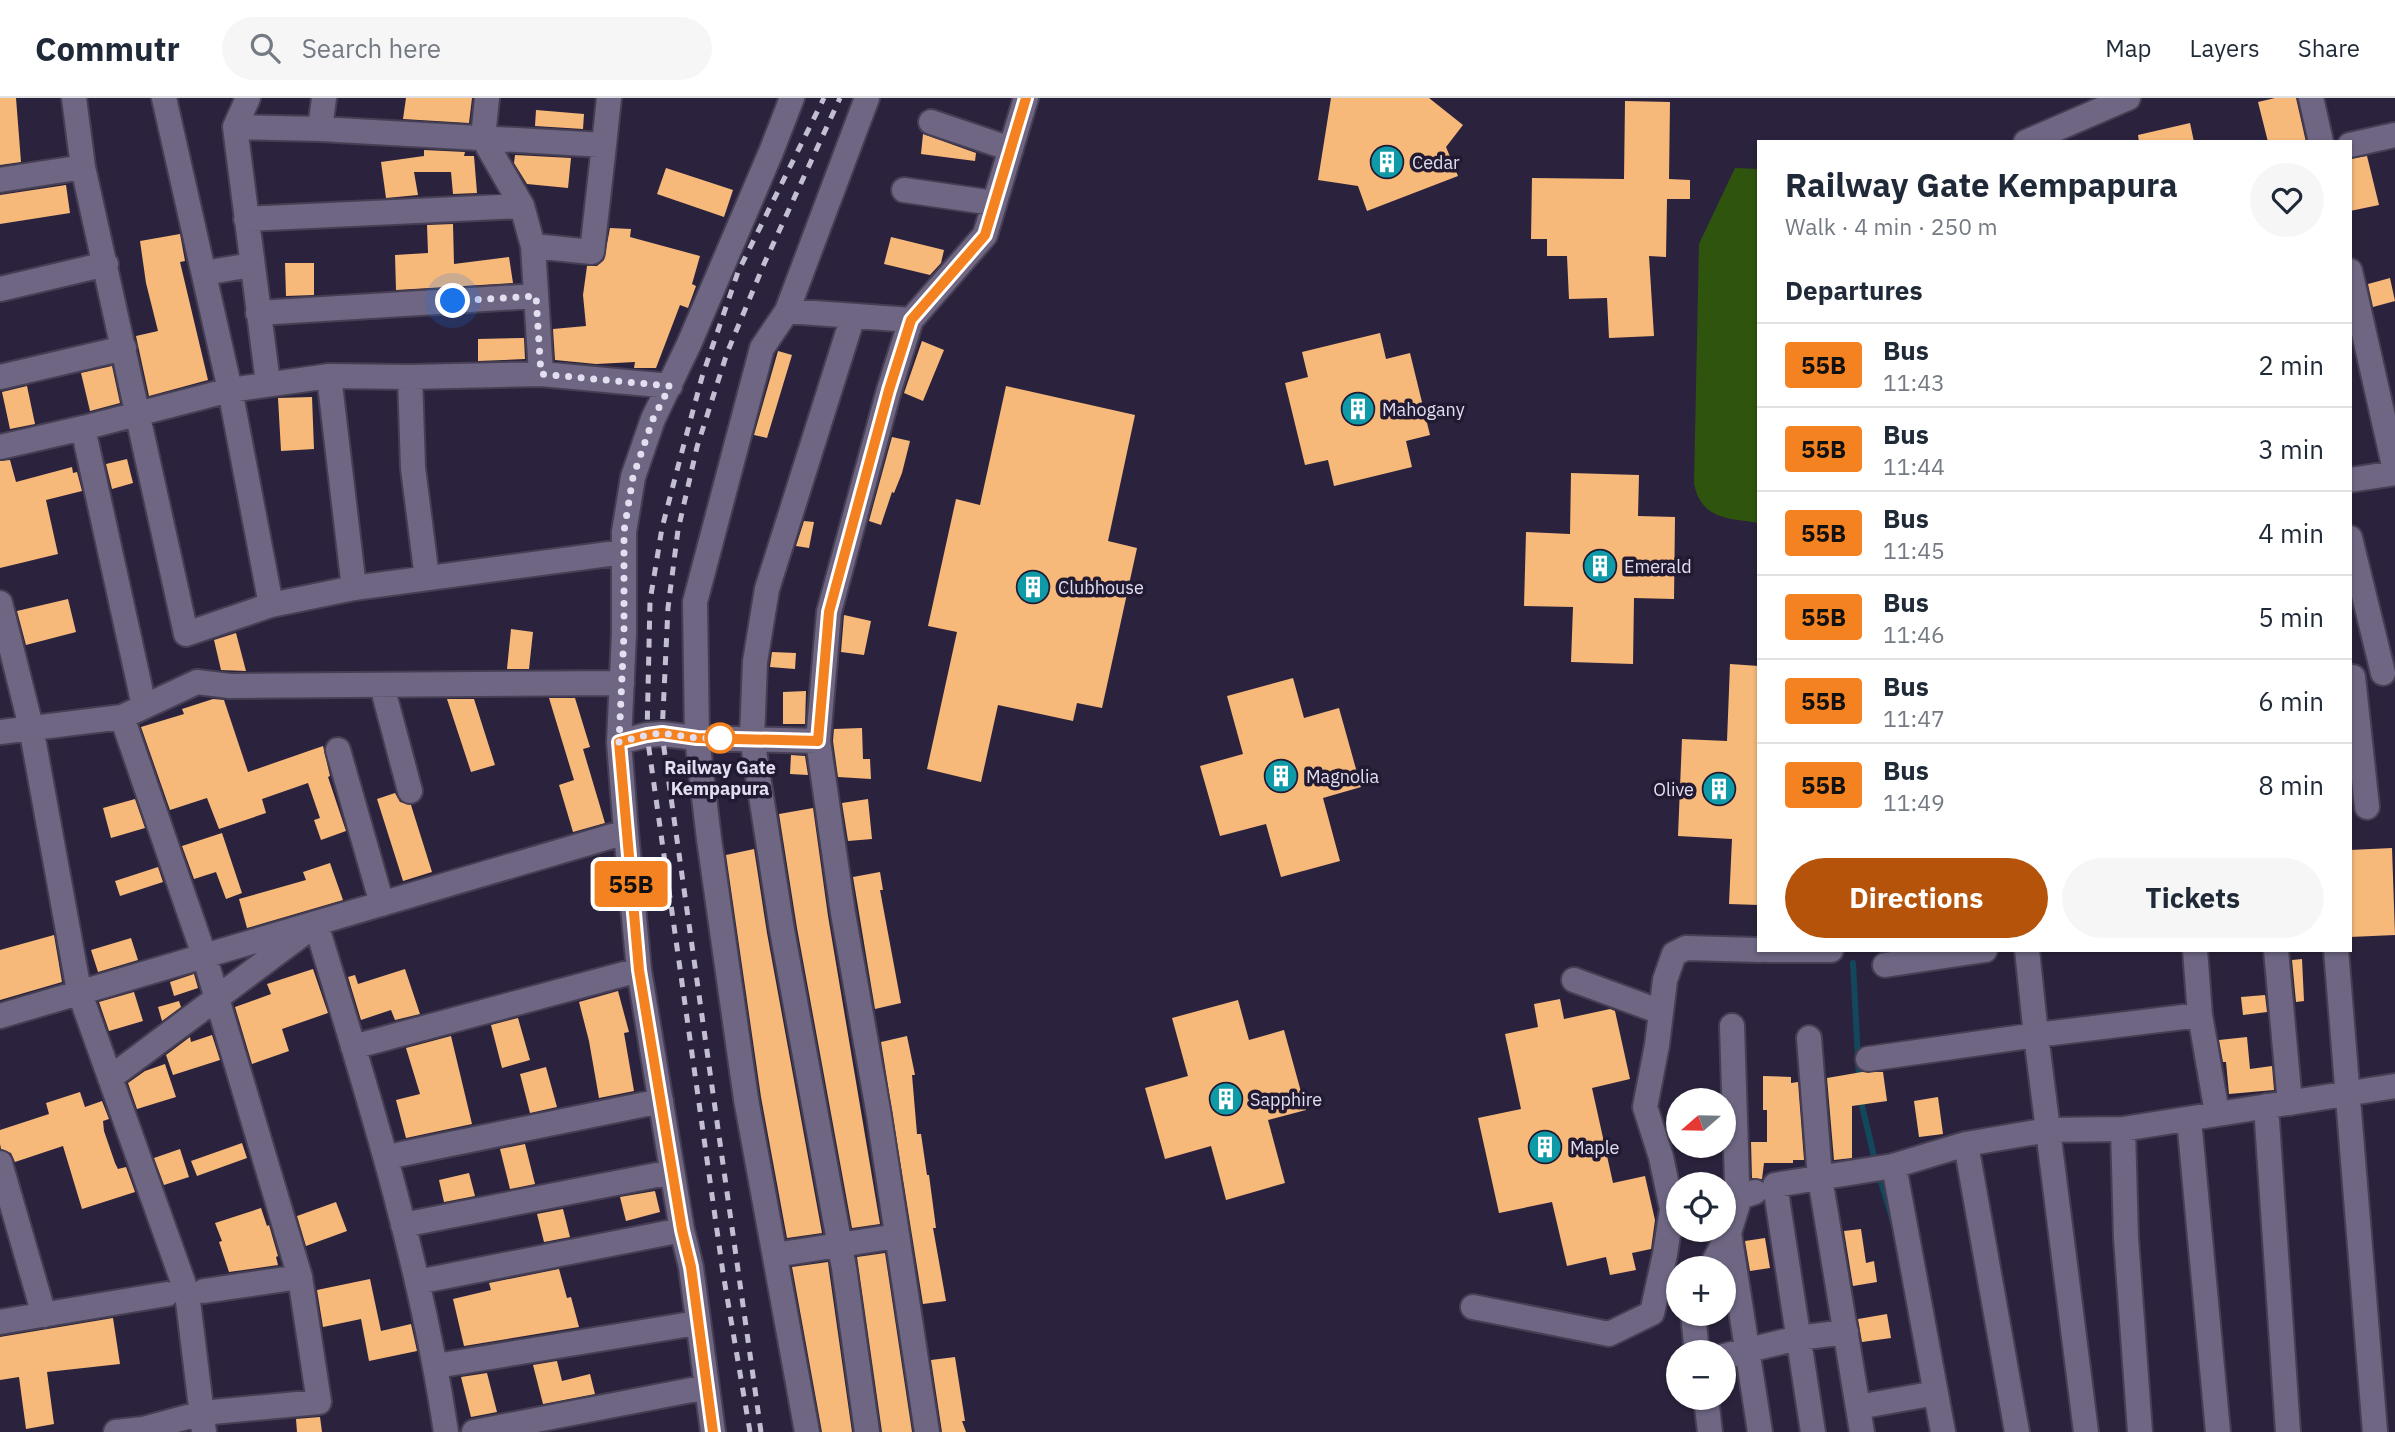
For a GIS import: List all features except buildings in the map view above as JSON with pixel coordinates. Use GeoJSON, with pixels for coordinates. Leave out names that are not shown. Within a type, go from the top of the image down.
{"type":"FeatureCollection","features":[{"type":"Feature","properties":{"kind":"street"},"geometry":{"type":"LineString","coordinates":[[74,98],[83,167],[187,634],[271,605],[354,589],[624,552]]}},
{"type":"Feature","properties":{"kind":"street"},"geometry":{"type":"LineString","coordinates":[[164,98],[230,390],[271,605]]}},
{"type":"Feature","properties":{"kind":"street"},"geometry":{"type":"LineString","coordinates":[[248,98],[235,127],[268,383]]}},
{"type":"Feature","properties":{"kind":"street"},"geometry":{"type":"LineString","coordinates":[[320,129],[324,98]]}},
{"type":"Feature","properties":{"kind":"street"},"geometry":{"type":"LineString","coordinates":[[487,98],[483,138],[522,206],[533,246],[541,374]]}},
{"type":"Feature","properties":{"kind":"street"},"geometry":{"type":"LineString","coordinates":[[533,246],[592,252],[609,98]]}},
{"type":"Feature","properties":{"kind":"street"},"geometry":{"type":"LineString","coordinates":[[713,1432],[691,1267],[682,1230],[639,970],[619,742],[624,531],[633,477],[653,419],[714,286],[792,98]]}},
{"type":"Feature","properties":{"kind":"street"},"geometry":{"type":"LineString","coordinates":[[807,1432],[746,1099],[709,839],[697,738],[695,602],[762,348],[787,311],[867,98]]}},
{"type":"Feature","properties":{"kind":"street"},"geometry":{"type":"LineString","coordinates":[[926,1432],[879,1116],[843,913],[818,741],[829,612],[889,390],[911,320],[985,235],[1026,98]]}},
{"type":"Feature","properties":{"kind":"street"},"geometry":{"type":"LineString","coordinates":[[2031,140],[2128,98]]}},
{"type":"Feature","properties":{"kind":"street"},"geometry":{"type":"LineString","coordinates":[[2311,98],[2321,140]]}},
{"type":"Feature","properties":{"kind":"street"},"geometry":{"type":"LineString","coordinates":[[931,122],[1011,149]]}},
{"type":"Feature","properties":{"kind":"street"},"geometry":{"type":"LineString","coordinates":[[235,127],[320,129],[604,145]]}},
{"type":"Feature","properties":{"kind":"street"},"geometry":{"type":"LineString","coordinates":[[2352,145],[2395,135]]}},
{"type":"Feature","properties":{"kind":"street"},"geometry":{"type":"LineString","coordinates":[[0,180],[83,167]]}},
{"type":"Feature","properties":{"kind":"street"},"geometry":{"type":"LineString","coordinates":[[904,191],[995,203]]}},
{"type":"Feature","properties":{"kind":"street"},"geometry":{"type":"LineString","coordinates":[[246,219],[522,206]]}},
{"type":"Feature","properties":{"kind":"street"},"geometry":{"type":"LineString","coordinates":[[0,289],[106,264]]}},
{"type":"Feature","properties":{"kind":"street"},"geometry":{"type":"LineString","coordinates":[[204,273],[252,265]]}},
{"type":"Feature","properties":{"kind":"street"},"geometry":{"type":"LineString","coordinates":[[2352,280],[2395,472],[2352,480]]}},
{"type":"Feature","properties":{"kind":"street"},"geometry":{"type":"LineString","coordinates":[[258,313],[536,296]]}},
{"type":"Feature","properties":{"kind":"street"},"geometry":{"type":"LineString","coordinates":[[787,311],[911,320]]}},
{"type":"Feature","properties":{"kind":"street"},"geometry":{"type":"LineString","coordinates":[[853,316],[767,589],[755,662],[752,738],[782,930],[839,1244],[867,1432]]}},
{"type":"Feature","properties":{"kind":"street"},"geometry":{"type":"LineString","coordinates":[[0,377],[124,348]]}},
{"type":"Feature","properties":{"kind":"street"},"geometry":{"type":"LineString","coordinates":[[0,447],[230,390],[329,376],[541,374],[670,386]]}},
{"type":"Feature","properties":{"kind":"street"},"geometry":{"type":"LineString","coordinates":[[329,376],[354,589]]}},
{"type":"Feature","properties":{"kind":"street"},"geometry":{"type":"LineString","coordinates":[[410,377],[413,468],[427,578]]}},
{"type":"Feature","properties":{"kind":"street"},"geometry":{"type":"LineString","coordinates":[[83,428],[144,706]]}},
{"type":"Feature","properties":{"kind":"street"},"geometry":{"type":"LineString","coordinates":[[2352,545],[2389,670],[2352,677],[2367,807]]}},
{"type":"Feature","properties":{"kind":"street"},"geometry":{"type":"LineString","coordinates":[[0,603],[31,727],[79,991],[187,1293],[203,1423]]}},
{"type":"Feature","properties":{"kind":"street"},"geometry":{"type":"LineString","coordinates":[[0,732],[122,717],[197,682],[230,686],[622,683]]}},
{"type":"Feature","properties":{"kind":"street"},"geometry":{"type":"LineString","coordinates":[[382,686],[410,791]]}},
{"type":"Feature","properties":{"kind":"street"},"geometry":{"type":"LineString","coordinates":[[116,1432],[203,1423],[319,1402],[300,1277],[204,955],[122,717]]}},
{"type":"Feature","properties":{"kind":"street"},"geometry":{"type":"LineString","coordinates":[[619,742],[662,733],[697,738],[818,741]]}},
{"type":"Feature","properties":{"kind":"street"},"geometry":{"type":"LineString","coordinates":[[338,750],[382,904]]}},
{"type":"Feature","properties":{"kind":"street"},"geometry":{"type":"LineString","coordinates":[[0,1016],[626,832]]}},
{"type":"Feature","properties":{"kind":"street"},"geometry":{"type":"LineString","coordinates":[[110,1078],[316,924]]}},
{"type":"Feature","properties":{"kind":"street"},"geometry":{"type":"LineString","coordinates":[[316,924],[387,1157],[436,1366],[446,1432]]}},
{"type":"Feature","properties":{"kind":"street"},"geometry":{"type":"LineString","coordinates":[[1473,1307],[1609,1334],[1652,1313],[1672,1209],[1661,1157],[1645,1107],[1665,980],[1674,954],[1686,948],[1757,950]]}},
{"type":"Feature","properties":{"kind":"street"},"geometry":{"type":"LineString","coordinates":[[1885,965],[1972,952]]}},
{"type":"Feature","properties":{"kind":"street"},"geometry":{"type":"LineString","coordinates":[[2027,952],[2086,1432]]}},
{"type":"Feature","properties":{"kind":"street"},"geometry":{"type":"LineString","coordinates":[[2195,952],[2200,1015],[2217,1113]]}},
{"type":"Feature","properties":{"kind":"street"},"geometry":{"type":"LineString","coordinates":[[2276,952],[2288,1432]]}},
{"type":"Feature","properties":{"kind":"street"},"geometry":{"type":"LineString","coordinates":[[2336,952],[2375,1432]]}},
{"type":"Feature","properties":{"kind":"street"},"geometry":{"type":"LineString","coordinates":[[353,1047],[639,970]]}},
{"type":"Feature","properties":{"kind":"street"},"geometry":{"type":"LineString","coordinates":[[1574,979],[1661,1012]]}},
{"type":"Feature","properties":{"kind":"street"},"geometry":{"type":"LineString","coordinates":[[1868,1059],[2200,1015]]}},
{"type":"Feature","properties":{"kind":"street"},"geometry":{"type":"LineString","coordinates":[[1732,1026],[1737,1182],[1740,1197],[1736,1210]]}},
{"type":"Feature","properties":{"kind":"street"},"geometry":{"type":"LineString","coordinates":[[1809,1038],[1820,1178],[1863,1432]]}},
{"type":"Feature","properties":{"kind":"street"},"geometry":{"type":"LineString","coordinates":[[1740,1197],[1775,1185],[1883,1168],[1966,1144],[2049,1130],[2123,1129],[2395,1086]]}},
{"type":"Feature","properties":{"kind":"street"},"geometry":{"type":"LineString","coordinates":[[387,1157],[661,1101]]}},
{"type":"Feature","properties":{"kind":"street"},"geometry":{"type":"LineString","coordinates":[[2189,1119],[2218,1432]]}},
{"type":"Feature","properties":{"kind":"street"},"geometry":{"type":"LineString","coordinates":[[2123,1129],[2126,1238],[2140,1432]]}},
{"type":"Feature","properties":{"kind":"street"},"geometry":{"type":"LineString","coordinates":[[1966,1144],[2017,1432]]}},
{"type":"Feature","properties":{"kind":"street"},"geometry":{"type":"LineString","coordinates":[[0,1163],[44,1315]]}},
{"type":"Feature","properties":{"kind":"street"},"geometry":{"type":"LineString","coordinates":[[1883,1168],[1910,1252],[1943,1432]]}},
{"type":"Feature","properties":{"kind":"street"},"geometry":{"type":"LineString","coordinates":[[403,1226],[672,1172]]}},
{"type":"Feature","properties":{"kind":"street"},"geometry":{"type":"LineString","coordinates":[[1775,1185],[1813,1432]]}},
{"type":"Feature","properties":{"kind":"street"},"geometry":{"type":"LineString","coordinates":[[417,1282],[682,1230]]}},
{"type":"Feature","properties":{"kind":"street"},"geometry":{"type":"LineString","coordinates":[[775,1255],[897,1236]]}},
{"type":"Feature","properties":{"kind":"street"},"geometry":{"type":"LineString","coordinates":[[1729,1242],[1734,1340]]}},
{"type":"Feature","properties":{"kind":"street"},"geometry":{"type":"LineString","coordinates":[[204,1291],[300,1277]]}},
{"type":"Feature","properties":{"kind":"street"},"geometry":{"type":"LineString","coordinates":[[0,1322],[167,1294]]}},
{"type":"Feature","properties":{"kind":"street"},"geometry":{"type":"LineString","coordinates":[[436,1366],[697,1323]]}},
{"type":"Feature","properties":{"kind":"street"},"geometry":{"type":"LineString","coordinates":[[1736,1354],[1798,1338],[1846,1332]]}},
{"type":"Feature","properties":{"kind":"street"},"geometry":{"type":"LineString","coordinates":[[1736,1357],[1760,1432]]}},
{"type":"Feature","properties":{"kind":"street"},"geometry":{"type":"LineString","coordinates":[[474,1432],[707,1387]]}},
{"type":"Feature","properties":{"kind":"street"},"geometry":{"type":"LineString","coordinates":[[1858,1407],[1936,1393]]}},
{"type":"Feature","properties":{"kind":"street"},"geometry":{"type":"LineString","coordinates":[[1707,1410],[1710,1432]]}},
{"type":"Feature","properties":{"kind":"green space"},"geometry":{"type":"Polygon","coordinates":[[[1735,168],[1757,169],[1757,523],[1727,518],[1710,511],[1703,505],[1694,484],[1699,244],[1735,168]]]}},
{"type":"Feature","properties":{"kind":"waterway"},"geometry":{"type":"LineString","coordinates":[[1853,963],[1859,1079]]}},
{"type":"Feature","properties":{"kind":"waterway"},"geometry":{"type":"LineString","coordinates":[[1860,1097],[1876,1165]]}},
{"type":"Feature","properties":{"kind":"waterway"},"geometry":{"type":"LineString","coordinates":[[1879,1175],[1893,1222]]}},
{"type":"Feature","properties":{"kind":"railway"},"geometry":{"type":"LineString","coordinates":[[750,1432],[723,1273],[647,735],[650,601],[662,528],[680,459],[702,377],[738,272],[824,98]]}},
{"type":"Feature","properties":{"kind":"railway"},"geometry":{"type":"LineString","coordinates":[[761,1432],[662,734],[668,608],[678,530],[697,447],[727,353],[764,264],[840,98]]}},
{"type":"Feature","properties":{"kind":"bus line","name":"55B"},"geometry":{"type":"LineString","coordinates":[[713,1432],[691,1267],[682,1230],[639,970],[619,742],[662,733],[697,738],[818,741],[829,612],[889,390],[911,320],[985,235],[1026,98]]}},
{"type":"Feature","properties":{"kind":"place","name":"Cedar"},"geometry":{"type":"Point","coordinates":[1387,162]}},
{"type":"Feature","properties":{"kind":"place","name":"Mahogany"},"geometry":{"type":"Point","coordinates":[1358,409]}},
{"type":"Feature","properties":{"kind":"place","name":"Emerald"},"geometry":{"type":"Point","coordinates":[1600,566]}},
{"type":"Feature","properties":{"kind":"place","name":"Clubhouse"},"geometry":{"type":"Point","coordinates":[1033,587]}},
{"type":"Feature","properties":{"kind":"place","name":"Railway Gate Kempapura"},"geometry":{"type":"Point","coordinates":[720,738]}},
{"type":"Feature","properties":{"kind":"place","name":"Magnolia"},"geometry":{"type":"Point","coordinates":[1281,776]}},
{"type":"Feature","properties":{"kind":"place","name":"Olive"},"geometry":{"type":"Point","coordinates":[1719,789]}},
{"type":"Feature","properties":{"kind":"place","name":"Sapphire"},"geometry":{"type":"Point","coordinates":[1226,1099]}},
{"type":"Feature","properties":{"kind":"place","name":"Maple"},"geometry":{"type":"Point","coordinates":[1545,1147]}},
{"type":"Feature","properties":{"kind":"route"},"geometry":{"type":"LineString","coordinates":[[453,301],[536,296],[541,374],[670,386],[653,419],[633,477],[624,531],[624,633],[619,742],[662,733],[720,738]]}}]}
